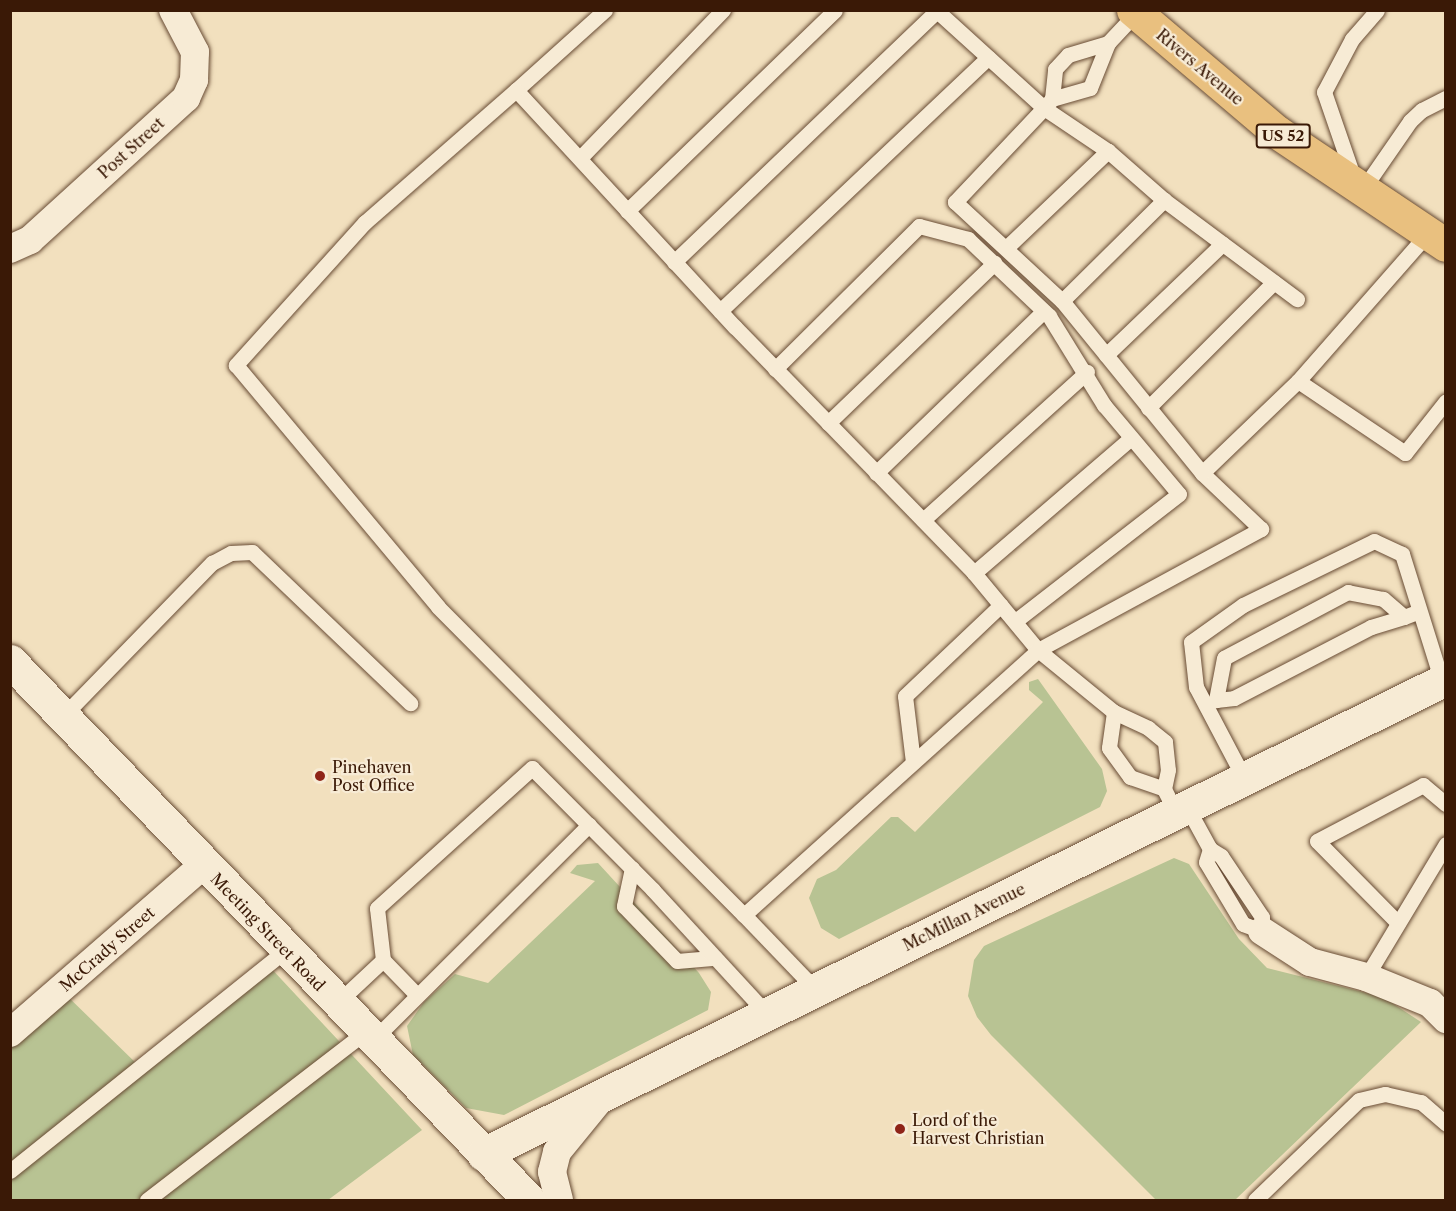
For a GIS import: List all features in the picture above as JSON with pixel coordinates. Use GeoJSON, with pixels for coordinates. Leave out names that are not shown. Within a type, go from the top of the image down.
{"type":"FeatureCollection","features":[{"type":"Feature","properties":{"kind":"main road","name":"Rivers Avenue"},"geometry":{"type":"LineString","coordinates":[[1135,12],[1278,132],[1437,239]]}},
{"type":"Feature","properties":{"kind":"street","name":"Post Street"},"geometry":{"type":"LineString","coordinates":[[10,249],[30,240],[186,98],[194,80],[195,52],[177,15]]}},
{"type":"Feature","properties":{"kind":"street","name":"Meeting Street Road"},"geometry":{"type":"LineString","coordinates":[[10,661],[529,1200]]}},
{"type":"Feature","properties":{"kind":"street","name":"McMillan Avenue"},"geometry":{"type":"LineString","coordinates":[[483,1154],[816,990],[1176,803],[1245,780],[1444,683]]}},
{"type":"Feature","properties":{"kind":"street","name":"McCrady Street"},"geometry":{"type":"LineString","coordinates":[[10,1033],[204,865]]}},
{"type":"Feature","properties":{"kind":"street"},"geometry":{"type":"LineString","coordinates":[[1262,931],[1310,962],[1366,976],[1430,1003],[1446,1019]]}},
{"type":"Feature","properties":{"kind":"street"},"geometry":{"type":"LineString","coordinates":[[559,1200],[552,1172],[557,1152],[604,1095]]}},
{"type":"Feature","properties":{"kind":"lane"},"geometry":{"type":"LineString","coordinates":[[605,10],[365,222],[236,365],[438,607],[816,990]]}},
{"type":"Feature","properties":{"kind":"lane"},"geometry":{"type":"LineString","coordinates":[[580,158],[723,10]]}},
{"type":"Feature","properties":{"kind":"lane"},"geometry":{"type":"LineString","coordinates":[[627,211],[835,10]]}},
{"type":"Feature","properties":{"kind":"lane"},"geometry":{"type":"LineString","coordinates":[[1359,187],[1324,92],[1352,39],[1377,10]]}},
{"type":"Feature","properties":{"kind":"lane"},"geometry":{"type":"LineString","coordinates":[[674,262],[937,11],[988,58],[1108,151],[1164,200],[1297,299]]}},
{"type":"Feature","properties":{"kind":"lane"},"geometry":{"type":"LineString","coordinates":[[744,915],[1038,650],[1261,529],[1202,473],[1062,301],[955,202],[1048,104],[1090,88],[1108,43],[1135,12]]}},
{"type":"Feature","properties":{"kind":"lane"},"geometry":{"type":"LineString","coordinates":[[1048,104],[1055,69],[1068,55],[1108,43]]}},
{"type":"Feature","properties":{"kind":"lane"},"geometry":{"type":"LineString","coordinates":[[720,310],[988,58]]}},
{"type":"Feature","properties":{"kind":"lane"},"geometry":{"type":"LineString","coordinates":[[516,90],[775,369],[974,573],[1038,650],[1114,712],[1148,728],[1165,742],[1168,770],[1176,803],[1210,849],[1206,862],[1244,924],[1262,931]]}},
{"type":"Feature","properties":{"kind":"lane"},"geometry":{"type":"LineString","coordinates":[[1359,187],[1410,121],[1422,110],[1446,98]]}},
{"type":"Feature","properties":{"kind":"lane"},"geometry":{"type":"LineString","coordinates":[[1006,248],[1108,151]]}},
{"type":"Feature","properties":{"kind":"lane"},"geometry":{"type":"LineString","coordinates":[[1062,301],[1164,200]]}},
{"type":"Feature","properties":{"kind":"lane"},"geometry":{"type":"LineString","coordinates":[[775,369],[919,226],[968,239],[1044,311],[1086,372],[1104,405],[1179,494],[1015,621]]}},
{"type":"Feature","properties":{"kind":"lane"},"geometry":{"type":"LineString","coordinates":[[1202,473],[1298,381],[1437,239]]}},
{"type":"Feature","properties":{"kind":"lane"},"geometry":{"type":"LineString","coordinates":[[1106,355],[1222,244]]}},
{"type":"Feature","properties":{"kind":"lane"},"geometry":{"type":"LineString","coordinates":[[828,423],[994,263]]}},
{"type":"Feature","properties":{"kind":"lane"},"geometry":{"type":"LineString","coordinates":[[1148,408],[1274,282]]}},
{"type":"Feature","properties":{"kind":"lane"},"geometry":{"type":"LineString","coordinates":[[876,473],[1044,311]]}},
{"type":"Feature","properties":{"kind":"lane"},"geometry":{"type":"LineString","coordinates":[[923,520],[1086,372]]}},
{"type":"Feature","properties":{"kind":"lane"},"geometry":{"type":"LineString","coordinates":[[1298,381],[1405,453],[1446,401]]}},
{"type":"Feature","properties":{"kind":"lane"},"geometry":{"type":"LineString","coordinates":[[974,573],[1131,438]]}},
{"type":"Feature","properties":{"kind":"lane"},"geometry":{"type":"LineString","coordinates":[[1245,780],[1211,703],[1196,687],[1191,642],[1243,605],[1374,541],[1402,554],[1411,615],[1444,683]]}},
{"type":"Feature","properties":{"kind":"lane"},"geometry":{"type":"LineString","coordinates":[[63,716],[212,563],[231,553],[252,552],[410,703]]}},
{"type":"Feature","properties":{"kind":"lane"},"geometry":{"type":"LineString","coordinates":[[1211,703],[1224,658],[1348,592],[1383,599],[1411,615]]}},
{"type":"Feature","properties":{"kind":"lane"},"geometry":{"type":"LineString","coordinates":[[913,762],[905,696],[1001,605]]}},
{"type":"Feature","properties":{"kind":"lane"},"geometry":{"type":"LineString","coordinates":[[1211,703],[1234,698],[1371,627],[1411,615]]}},
{"type":"Feature","properties":{"kind":"lane"},"geometry":{"type":"LineString","coordinates":[[1114,712],[1109,747],[1130,777],[1176,803]]}},
{"type":"Feature","properties":{"kind":"lane"},"geometry":{"type":"LineString","coordinates":[[416,994],[383,960],[377,908],[532,768],[632,868],[767,1014]]}},
{"type":"Feature","properties":{"kind":"lane"},"geometry":{"type":"LineString","coordinates":[[1398,923],[1317,841],[1423,785],[1446,804]]}},
{"type":"Feature","properties":{"kind":"lane"},"geometry":{"type":"LineString","coordinates":[[147,1200],[369,1036],[416,994],[589,825]]}},
{"type":"Feature","properties":{"kind":"lane"},"geometry":{"type":"LineString","coordinates":[[1366,976],[1446,844]]}},
{"type":"Feature","properties":{"kind":"lane"},"geometry":{"type":"LineString","coordinates":[[632,868],[624,906],[677,960],[715,958]]}},
{"type":"Feature","properties":{"kind":"lane"},"geometry":{"type":"LineString","coordinates":[[10,1171],[286,950]]}},
{"type":"Feature","properties":{"kind":"lane"},"geometry":{"type":"LineString","coordinates":[[337,1003],[383,960]]}},
{"type":"Feature","properties":{"kind":"lane"},"geometry":{"type":"LineString","coordinates":[[1255,1200],[1359,1100],[1385,1094],[1421,1102],[1446,1124]]}},
{"type":"Feature","properties":{"kind":"green space"},"geometry":{"type":"Polygon","coordinates":[[[1038,679],[1102,769],[1107,791],[1100,807],[839,939],[821,928],[809,898],[817,879],[836,870],[891,817],[898,817],[915,832],[1043,702],[1029,690],[1029,682],[1038,679]]]}},
{"type":"Feature","properties":{"kind":"green space"},"geometry":{"type":"Polygon","coordinates":[[[1174,858],[1189,864],[1239,939],[1267,968],[1383,997],[1421,1022],[1235,1200],[1156,1200],[991,1035],[977,1017],[968,996],[974,960],[984,946],[1174,858]]]}},
{"type":"Feature","properties":{"kind":"green space"},"geometry":{"type":"Polygon","coordinates":[[[598,863],[699,973],[711,992],[708,1010],[504,1115],[466,1108],[413,1055],[407,1026],[424,1002],[455,974],[488,983],[595,881],[570,873],[577,865],[598,863]]]}},
{"type":"Feature","properties":{"kind":"green space"},"geometry":{"type":"Polygon","coordinates":[[[268,965],[422,1130],[328,1200],[11,1200],[10,1032],[60,989],[140,1067],[268,965]]]}},
{"type":"Feature","properties":{"kind":"place","name":"Pinehaven Post Office"},"geometry":{"type":"Point","coordinates":[320,776]}},
{"type":"Feature","properties":{"kind":"place","name":"Lord of the Harvest Christian"},"geometry":{"type":"Point","coordinates":[900,1129]}}]}
